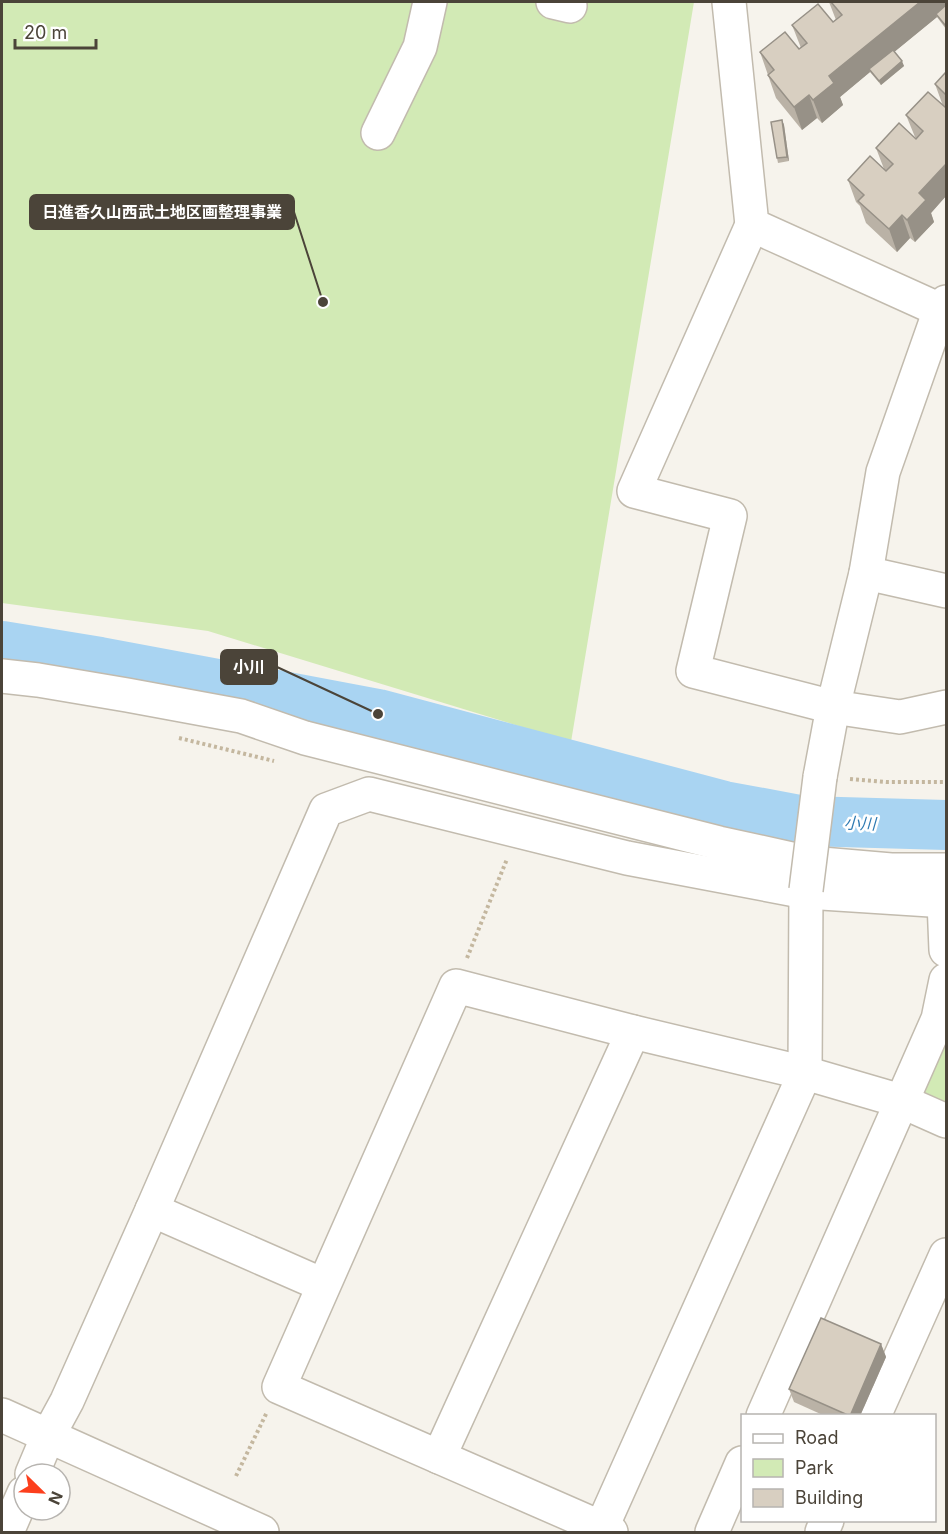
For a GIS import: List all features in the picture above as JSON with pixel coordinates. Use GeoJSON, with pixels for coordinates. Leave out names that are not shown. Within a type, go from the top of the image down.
{"type":"FeatureCollection","features":[{"type":"Feature","properties":{"kind":"street"},"geometry":{"type":"LineString","coordinates":[[378,134],[420,47],[430,2]]}},
{"type":"Feature","properties":{"kind":"street"},"geometry":{"type":"LineString","coordinates":[[729,2],[752,225],[634,491],[730,516],[693,671],[833,707],[900,717],[946,707]]}},
{"type":"Feature","properties":{"kind":"street"},"geometry":{"type":"LineString","coordinates":[[752,225],[943,306],[883,472],[866,573],[833,707],[820,777],[808,881],[805,1073],[606,1531],[279,1387],[456,986],[633,1032],[805,1073],[901,1101],[946,1121]]}},
{"type":"Feature","properties":{"kind":"street"},"geometry":{"type":"LineString","coordinates":[[866,573],[946,591]]}},
{"type":"Feature","properties":{"kind":"street"},"geometry":{"type":"LineString","coordinates":[[2,676],[116,693],[241,717],[305,738],[718,843],[808,881]]}},
{"type":"Feature","properties":{"kind":"street"},"geometry":{"type":"LineString","coordinates":[[37,1462],[67,1401],[152,1210],[326,810],[369,794],[627,858],[808,881],[891,870],[946,891],[946,950]]}},
{"type":"Feature","properties":{"kind":"street"},"geometry":{"type":"LineString","coordinates":[[764,1414],[938,1019],[946,980]]}},
{"type":"Feature","properties":{"kind":"street"},"geometry":{"type":"LineString","coordinates":[[439,1457],[633,1032]]}},
{"type":"Feature","properties":{"kind":"street"},"geometry":{"type":"LineString","coordinates":[[152,1210],[323,1285]]}},
{"type":"Feature","properties":{"kind":"street"},"geometry":{"type":"LineString","coordinates":[[875,1414],[946,1255]]}},
{"type":"Feature","properties":{"kind":"street"},"geometry":{"type":"LineString","coordinates":[[2,1415],[262,1533]]}},
{"type":"Feature","properties":{"kind":"street"},"geometry":{"type":"LineString","coordinates":[[712,1533],[741,1464]]}},
{"type":"Feature","properties":{"kind":"path"},"geometry":{"type":"LineString","coordinates":[[171,736],[283,764]]}},
{"type":"Feature","properties":{"kind":"path"},"geometry":{"type":"LineString","coordinates":[[820,777],[886,782],[946,782]]}},
{"type":"Feature","properties":{"kind":"path"},"geometry":{"type":"LineString","coordinates":[[456,986],[518,831]]}},
{"type":"Feature","properties":{"kind":"path"},"geometry":{"type":"LineString","coordinates":[[236,1476],[279,1387]]}},
{"type":"Feature","properties":{"kind":"green space"},"geometry":{"type":"Polygon","coordinates":[[[2,2],[694,2],[571,742],[208,631],[2,603],[2,2]]]}},
{"type":"Feature","properties":{"kind":"green space"},"geometry":{"type":"Polygon","coordinates":[[[946,1041],[946,1111],[920,1100],[946,1041]]]}},
{"type":"Feature","properties":{"kind":"building"},"geometry":{"type":"Polygon","coordinates":[[[831,2],[920,2],[829,76],[834,83],[813,100],[809,95],[794,107],[768,75],[774,70],[760,52],[785,32],[799,49],[807,43],[792,25],[818,4],[833,22],[842,15],[831,2]]]}},
{"type":"Feature","properties":{"kind":"building"},"geometry":{"type":"Polygon","coordinates":[[[946,5],[946,24],[945,25],[936,14],[946,5]]]}},
{"type":"Feature","properties":{"kind":"building"},"geometry":{"type":"Polygon","coordinates":[[[893,50],[902,61],[879,81],[869,69],[893,50]]]}},
{"type":"Feature","properties":{"kind":"building"},"geometry":{"type":"Polygon","coordinates":[[[946,72],[946,95],[935,84],[946,72]]]}},
{"type":"Feature","properties":{"kind":"building"},"geometry":{"type":"Polygon","coordinates":[[[928,92],[946,106],[946,164],[919,193],[926,200],[907,220],[902,215],[889,229],[858,201],[864,195],[848,180],[870,156],[886,171],[893,164],[876,148],[899,123],[916,139],[923,131],[906,115],[928,92]]]}},
{"type":"Feature","properties":{"kind":"building"},"geometry":{"type":"Polygon","coordinates":[[[782,120],[787,157],[777,158],[771,122],[782,120]]]}},
{"type":"Feature","properties":{"kind":"building"},"geometry":{"type":"Polygon","coordinates":[[[821,1318],[881,1344],[851,1414],[845,1414],[789,1389],[821,1318]]]}},
{"type":"Feature","properties":{"kind":"waterway","name":"小川"},"geometry":{"type":"LineString","coordinates":[[2,646],[378,714],[724,806],[805,821],[946,825]]}},
{"type":"Feature","properties":{"kind":"place","name":"日進香久山西武土地区画整理事業"},"geometry":{"type":"Point","coordinates":[323,302]}},
{"type":"Feature","properties":{"kind":"place","name":"小川"},"geometry":{"type":"Point","coordinates":[378,714]}}]}
